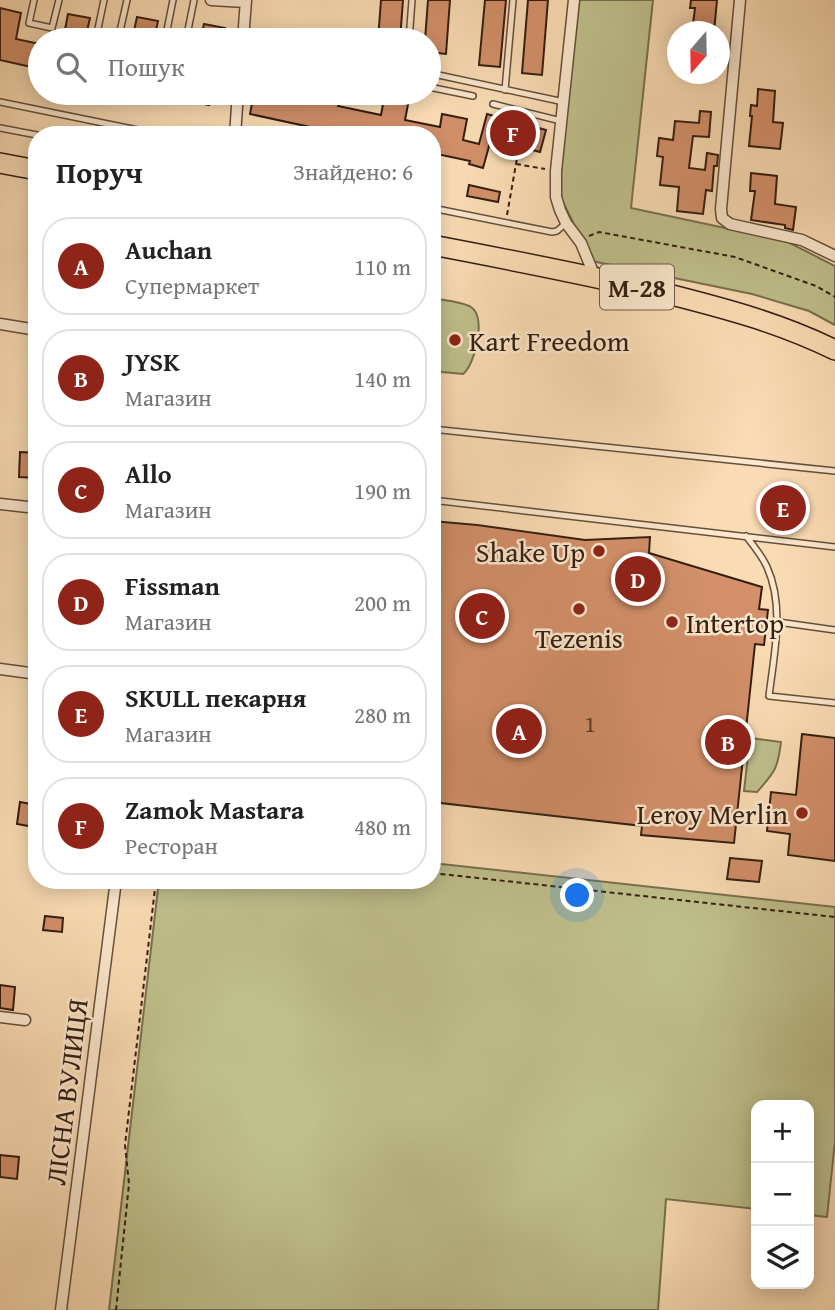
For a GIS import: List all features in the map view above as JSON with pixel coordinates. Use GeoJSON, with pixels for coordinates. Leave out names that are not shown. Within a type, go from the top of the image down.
{"type":"FeatureCollection","features":[{"type":"Feature","properties":{"kind":"highway"},"geometry":{"type":"LineString","coordinates":[[0,163],[28,168]]}},
{"type":"Feature","properties":{"kind":"highway","name":"М-28"},"geometry":{"type":"LineString","coordinates":[[441,247],[595,278],[740,313],[795,331],[835,350]]}},
{"type":"Feature","properties":{"kind":"street"},"geometry":{"type":"LineString","coordinates":[[211,0],[246,1],[244,28]]}},
{"type":"Feature","properties":{"kind":"street"},"geometry":{"type":"LineString","coordinates":[[574,0],[556,171],[556,197],[566,223],[581,243],[595,278]]}},
{"type":"Feature","properties":{"kind":"street"},"geometry":{"type":"LineString","coordinates":[[740,0],[722,218],[730,224],[802,240],[835,256]]}},
{"type":"Feature","properties":{"kind":"street"},"geometry":{"type":"LineString","coordinates":[[236,126],[237,105]]}},
{"type":"Feature","properties":{"kind":"street"},"geometry":{"type":"LineString","coordinates":[[0,324],[28,329]]}},
{"type":"Feature","properties":{"kind":"street"},"geometry":{"type":"LineString","coordinates":[[0,504],[28,507]]}},
{"type":"Feature","properties":{"kind":"street"},"geometry":{"type":"LineString","coordinates":[[0,669],[28,673]]}},
{"type":"Feature","properties":{"kind":"street","name":"ЛІСНА ВУЛИЦЯ"},"geometry":{"type":"LineString","coordinates":[[61,1310],[115,889]]}},
{"type":"Feature","properties":{"kind":"street"},"geometry":{"type":"LineString","coordinates":[[0,1017],[25,1020]]}},
{"type":"Feature","properties":{"kind":"lane"},"geometry":{"type":"LineString","coordinates":[[34,0],[29,23],[52,28],[59,0]]}},
{"type":"Feature","properties":{"kind":"lane"},"geometry":{"type":"LineString","coordinates":[[98,28],[104,0]]}},
{"type":"Feature","properties":{"kind":"lane"},"geometry":{"type":"LineString","coordinates":[[121,28],[127,0]]}},
{"type":"Feature","properties":{"kind":"lane"},"geometry":{"type":"LineString","coordinates":[[167,28],[173,0]]}},
{"type":"Feature","properties":{"kind":"lane"},"geometry":{"type":"LineString","coordinates":[[188,28],[194,0]]}},
{"type":"Feature","properties":{"kind":"lane"},"geometry":{"type":"LineString","coordinates":[[409,28],[412,0]]}},
{"type":"Feature","properties":{"kind":"lane"},"geometry":{"type":"LineString","coordinates":[[505,90],[513,0]]}},
{"type":"Feature","properties":{"kind":"lane"},"geometry":{"type":"LineString","coordinates":[[441,76],[564,102]]}},
{"type":"Feature","properties":{"kind":"lane"},"geometry":{"type":"LineString","coordinates":[[441,89],[473,96]]}},
{"type":"Feature","properties":{"kind":"lane"},"geometry":{"type":"LineString","coordinates":[[0,102],[118,126]]}},
{"type":"Feature","properties":{"kind":"lane"},"geometry":{"type":"LineString","coordinates":[[493,104],[562,121]]}},
{"type":"Feature","properties":{"kind":"lane"},"geometry":{"type":"LineString","coordinates":[[0,128],[28,133]]}},
{"type":"Feature","properties":{"kind":"lane"},"geometry":{"type":"LineString","coordinates":[[441,210],[552,232],[566,223]]}},
{"type":"Feature","properties":{"kind":"lane"},"geometry":{"type":"LineString","coordinates":[[441,430],[835,471]]}},
{"type":"Feature","properties":{"kind":"lane"},"geometry":{"type":"LineString","coordinates":[[441,501],[835,547]]}},
{"type":"Feature","properties":{"kind":"lane"},"geometry":{"type":"LineString","coordinates":[[746,536],[758,551],[769,573],[778,622],[769,696],[835,704]]}},
{"type":"Feature","properties":{"kind":"lane"},"geometry":{"type":"LineString","coordinates":[[778,622],[835,630]]}},
{"type":"Feature","properties":{"kind":"path"},"geometry":{"type":"LineString","coordinates":[[505,223],[519,147]]}},
{"type":"Feature","properties":{"kind":"path"},"geometry":{"type":"LineString","coordinates":[[516,164],[556,171]]}},
{"type":"Feature","properties":{"kind":"path"},"geometry":{"type":"LineString","coordinates":[[581,243],[599,232],[735,257],[816,286],[835,297]]}},
{"type":"Feature","properties":{"kind":"path"},"geometry":{"type":"LineString","coordinates":[[441,874],[835,918]]}},
{"type":"Feature","properties":{"kind":"path"},"geometry":{"type":"LineString","coordinates":[[116,1310],[129,1184],[125,1145],[155,889]]}},
{"type":"Feature","properties":{"kind":"green space"},"geometry":{"type":"Polygon","coordinates":[[[577,0],[653,0],[631,208],[786,241],[835,266],[835,325],[809,311],[752,294],[592,261],[559,194],[577,0]]]}},
{"type":"Feature","properties":{"kind":"green space","name":"Kart Freedom"},"geometry":{"type":"Polygon","coordinates":[[[441,300],[463,304],[476,312],[479,330],[475,351],[463,374],[441,372],[441,300]]]}},
{"type":"Feature","properties":{"kind":"green space"},"geometry":{"type":"Polygon","coordinates":[[[750,738],[781,742],[775,769],[757,792],[744,791],[750,738]]]}},
{"type":"Feature","properties":{"kind":"green space"},"geometry":{"type":"Polygon","coordinates":[[[441,864],[835,907],[835,1141],[827,1217],[814,1216],[814,1100],[751,1100],[751,1208],[666,1199],[658,1310],[109,1310],[158,889],[441,889],[441,864]]]}},
{"type":"Feature","properties":{"kind":"building"},"geometry":{"type":"Polygon","coordinates":[[[381,0],[403,0],[401,28],[379,28],[381,0]]]}},
{"type":"Feature","properties":{"kind":"building"},"geometry":{"type":"Polygon","coordinates":[[[428,0],[450,0],[446,54],[441,53],[441,28],[426,28],[428,0]]]}},
{"type":"Feature","properties":{"kind":"building"},"geometry":{"type":"Polygon","coordinates":[[[485,0],[506,0],[500,67],[479,65],[485,0]]]}},
{"type":"Feature","properties":{"kind":"building"},"geometry":{"type":"Polygon","coordinates":[[[528,0],[548,0],[542,75],[522,73],[528,0]]]}},
{"type":"Feature","properties":{"kind":"building"},"geometry":{"type":"Polygon","coordinates":[[[691,0],[717,0],[715,21],[693,21],[695,8],[690,8],[691,0]]]}},
{"type":"Feature","properties":{"kind":"building"},"geometry":{"type":"Polygon","coordinates":[[[0,8],[21,13],[16,39],[28,42],[28,66],[0,60],[0,8]]]}},
{"type":"Feature","properties":{"kind":"building"},"geometry":{"type":"Polygon","coordinates":[[[68,14],[90,18],[88,28],[65,28],[68,14]]]}},
{"type":"Feature","properties":{"kind":"building"},"geometry":{"type":"Polygon","coordinates":[[[137,17],[158,21],[157,28],[135,28],[137,17]]]}},
{"type":"Feature","properties":{"kind":"building"},"geometry":{"type":"Polygon","coordinates":[[[204,24],[225,28],[203,28],[204,24]]]}},
{"type":"Feature","properties":{"kind":"building"},"geometry":{"type":"Polygon","coordinates":[[[758,89],[775,91],[773,122],[783,123],[780,149],[749,146],[751,105],[757,106],[758,89]]]}},
{"type":"Feature","properties":{"kind":"building"},"geometry":{"type":"Polygon","coordinates":[[[252,105],[338,105],[381,115],[383,105],[408,105],[405,120],[435,126],[305,126],[250,114],[252,105]]]}},
{"type":"Feature","properties":{"kind":"building"},"geometry":{"type":"Polygon","coordinates":[[[700,111],[711,112],[709,137],[693,136],[689,168],[705,170],[707,153],[718,155],[717,166],[714,166],[712,191],[706,190],[703,214],[677,211],[679,187],[660,185],[663,157],[657,156],[659,138],[673,140],[675,121],[699,123],[700,111]]]}},
{"type":"Feature","properties":{"kind":"building"},"geometry":{"type":"Polygon","coordinates":[[[442,114],[467,119],[463,140],[479,144],[487,114],[546,130],[540,152],[491,139],[483,168],[469,164],[470,161],[441,155],[442,114]]]}},
{"type":"Feature","properties":{"kind":"building"},"geometry":{"type":"Polygon","coordinates":[[[751,173],[777,176],[775,204],[796,207],[793,230],[785,228],[785,225],[751,220],[755,191],[750,191],[751,173]]]}},
{"type":"Feature","properties":{"kind":"building"},"geometry":{"type":"Polygon","coordinates":[[[469,185],[500,192],[498,202],[467,196],[469,185]]]}},
{"type":"Feature","properties":{"kind":"building"},"geometry":{"type":"Polygon","coordinates":[[[20,452],[28,452],[28,478],[19,477],[20,452]]]}},
{"type":"Feature","properties":{"kind":"building"},"geometry":{"type":"Polygon","coordinates":[[[441,522],[585,540],[650,537],[649,553],[762,587],[759,609],[768,610],[764,645],[755,644],[734,843],[641,835],[642,826],[441,803],[441,522]]]}},
{"type":"Feature","properties":{"kind":"building","name":"Leroy Merlin"},"geometry":{"type":"Polygon","coordinates":[[[802,734],[835,738],[835,861],[788,855],[790,834],[767,831],[771,792],[796,795],[802,734]]]}},
{"type":"Feature","properties":{"kind":"building"},"geometry":{"type":"Polygon","coordinates":[[[20,802],[28,803],[28,826],[17,824],[20,802]]]}},
{"type":"Feature","properties":{"kind":"building"},"geometry":{"type":"Polygon","coordinates":[[[730,858],[762,861],[759,882],[727,879],[730,858]]]}},
{"type":"Feature","properties":{"kind":"building"},"geometry":{"type":"Polygon","coordinates":[[[45,916],[63,918],[62,932],[43,930],[45,916]]]}},
{"type":"Feature","properties":{"kind":"building"},"geometry":{"type":"Polygon","coordinates":[[[0,985],[15,987],[13,1010],[0,1008],[0,985]]]}},
{"type":"Feature","properties":{"kind":"building"},"geometry":{"type":"Polygon","coordinates":[[[0,1155],[19,1157],[17,1179],[0,1177],[0,1155]]]}},
{"type":"Feature","properties":{"kind":"place","name":"Zamok Mastara"},"geometry":{"type":"Point","coordinates":[513,133]}},
{"type":"Feature","properties":{"kind":"place","name":"Kart Freedom"},"geometry":{"type":"Point","coordinates":[455,340]}},
{"type":"Feature","properties":{"kind":"place","name":"SKULL пекарня"},"geometry":{"type":"Point","coordinates":[783,508]}},
{"type":"Feature","properties":{"kind":"place","name":"Shake Up"},"geometry":{"type":"Point","coordinates":[599,551]}},
{"type":"Feature","properties":{"kind":"place","name":"Fissman"},"geometry":{"type":"Point","coordinates":[638,579]}},
{"type":"Feature","properties":{"kind":"place","name":"Tezenis"},"geometry":{"type":"Point","coordinates":[579,609]}},
{"type":"Feature","properties":{"kind":"place","name":"Allo"},"geometry":{"type":"Point","coordinates":[482,616]}},
{"type":"Feature","properties":{"kind":"place","name":"Intertop"},"geometry":{"type":"Point","coordinates":[672,622]}},
{"type":"Feature","properties":{"kind":"place","name":"Auchan"},"geometry":{"type":"Point","coordinates":[519,731]}},
{"type":"Feature","properties":{"kind":"place","name":"JYSK"},"geometry":{"type":"Point","coordinates":[728,742]}},
{"type":"Feature","properties":{"kind":"place","name":"Leroy Merlin"},"geometry":{"type":"Point","coordinates":[802,813]}}]}
